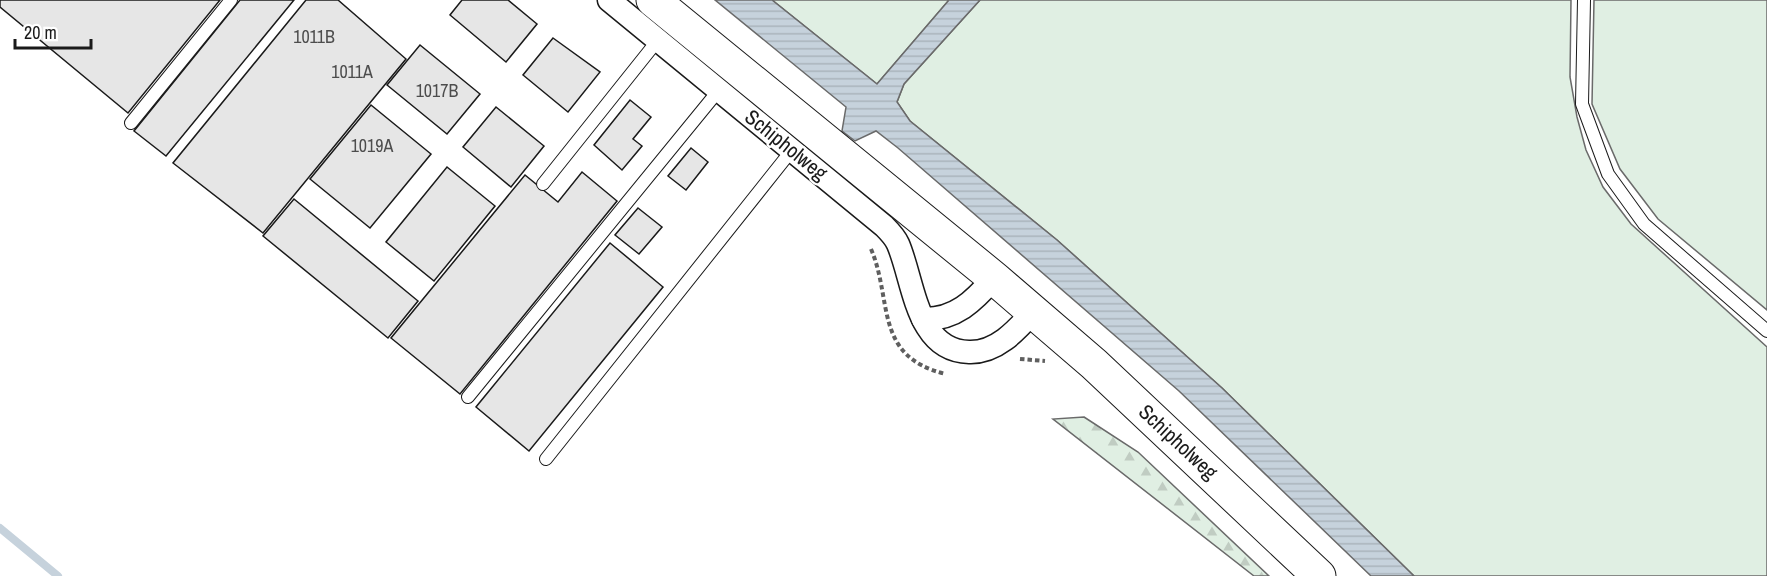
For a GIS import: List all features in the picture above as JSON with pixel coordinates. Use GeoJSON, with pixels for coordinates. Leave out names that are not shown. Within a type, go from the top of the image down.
{"type":"FeatureCollection","features":[{"type":"Feature","properties":{"kind":"main road","name":"Schipholweg"},"geometry":{"type":"LineString","coordinates":[[653,0],[823,160],[994,278],[1094,364],[1319,576]]}},
{"type":"Feature","properties":{"kind":"street","name":"Schipholweg"},"geometry":{"type":"LineString","coordinates":[[609,0],[719,90],[823,160],[897,242],[923,319],[943,345],[962,352],[976,352],[991,348],[1018,330],[1033,312]]}},
{"type":"Feature","properties":{"kind":"street"},"geometry":{"type":"LineString","coordinates":[[923,319],[944,318],[960,311],[976,298],[994,278]]}},
{"type":"Feature","properties":{"kind":"lane"},"geometry":{"type":"LineString","coordinates":[[131,123],[231,0]]}},
{"type":"Feature","properties":{"kind":"lane"},"geometry":{"type":"LineString","coordinates":[[1584,0],[1582,104],[1608,174],[1644,224],[1767,331]]}},
{"type":"Feature","properties":{"kind":"lane"},"geometry":{"type":"LineString","coordinates":[[543,184],[658,40]]}},
{"type":"Feature","properties":{"kind":"lane"},"geometry":{"type":"LineString","coordinates":[[468,398],[719,90]]}},
{"type":"Feature","properties":{"kind":"lane"},"geometry":{"type":"LineString","coordinates":[[546,459],[823,160]]}},
{"type":"Feature","properties":{"kind":"green space"},"geometry":{"type":"Polygon","coordinates":[[[772,0],[949,0],[877,84],[772,0]]]}},
{"type":"Feature","properties":{"kind":"green space"},"geometry":{"type":"Polygon","coordinates":[[[980,0],[1571,0],[1570,77],[1586,150],[1603,187],[1631,224],[1767,347],[1767,576],[1414,576],[1222,388],[1057,240],[910,121],[897,102],[904,84],[980,0]]]}},
{"type":"Feature","properties":{"kind":"green space"},"geometry":{"type":"Polygon","coordinates":[[[1594,0],[1767,0],[1767,310],[1658,219],[1620,169],[1592,104],[1594,0]]]}},
{"type":"Feature","properties":{"kind":"green space"},"geometry":{"type":"Polygon","coordinates":[[[1084,417],[1138,452],[1269,576],[1254,576],[1053,419],[1084,417]]]}},
{"type":"Feature","properties":{"kind":"shaded area"},"geometry":{"type":"Polygon","coordinates":[[[715,0],[772,0],[877,84],[949,0],[980,0],[904,84],[897,102],[910,121],[1057,240],[1222,388],[1414,576],[1371,576],[1179,391],[898,148],[876,131],[855,141],[842,131],[846,107],[715,0]]]}},
{"type":"Feature","properties":{"kind":"building"},"geometry":{"type":"Polygon","coordinates":[[[0,0],[220,0],[128,113],[0,7],[0,0]]]}},
{"type":"Feature","properties":{"kind":"building"},"geometry":{"type":"Polygon","coordinates":[[[240,0],[294,0],[166,156],[134,131],[240,0]]]}},
{"type":"Feature","properties":{"kind":"building"},"geometry":{"type":"Polygon","coordinates":[[[306,0],[338,0],[406,59],[263,233],[173,163],[306,0]]]}},
{"type":"Feature","properties":{"kind":"building"},"geometry":{"type":"Polygon","coordinates":[[[462,0],[508,0],[537,24],[506,62],[450,15],[462,0]]]}},
{"type":"Feature","properties":{"kind":"building"},"geometry":{"type":"Polygon","coordinates":[[[553,38],[600,72],[568,112],[523,75],[553,38]]]}},
{"type":"Feature","properties":{"kind":"building"},"geometry":{"type":"Polygon","coordinates":[[[420,45],[480,94],[447,134],[387,85],[420,45]]]}},
{"type":"Feature","properties":{"kind":"building"},"geometry":{"type":"Polygon","coordinates":[[[630,100],[651,117],[633,139],[642,146],[622,170],[594,145],[630,100]]]}},
{"type":"Feature","properties":{"kind":"building"},"geometry":{"type":"Polygon","coordinates":[[[371,105],[431,154],[370,228],[310,179],[371,105]]]}},
{"type":"Feature","properties":{"kind":"building"},"geometry":{"type":"Polygon","coordinates":[[[496,107],[544,146],[511,187],[463,147],[496,107]]]}},
{"type":"Feature","properties":{"kind":"building"},"geometry":{"type":"Polygon","coordinates":[[[691,148],[708,162],[686,190],[668,176],[691,148]]]}},
{"type":"Feature","properties":{"kind":"building"},"geometry":{"type":"Polygon","coordinates":[[[447,167],[495,206],[434,281],[386,242],[447,167]]]}},
{"type":"Feature","properties":{"kind":"building"},"geometry":{"type":"Polygon","coordinates":[[[582,172],[617,201],[460,394],[391,338],[525,175],[558,202],[582,172]]]}},
{"type":"Feature","properties":{"kind":"building"},"geometry":{"type":"Polygon","coordinates":[[[294,199],[418,301],[388,338],[263,236],[294,199]]]}},
{"type":"Feature","properties":{"kind":"building"},"geometry":{"type":"Polygon","coordinates":[[[638,208],[662,227],[639,254],[615,235],[638,208]]]}},
{"type":"Feature","properties":{"kind":"building"},"geometry":{"type":"Polygon","coordinates":[[[610,243],[663,287],[529,451],[476,407],[610,243]]]}},
{"type":"Feature","properties":{"kind":"waterway"},"geometry":{"type":"LineString","coordinates":[[0,528],[58,576]]}}]}
